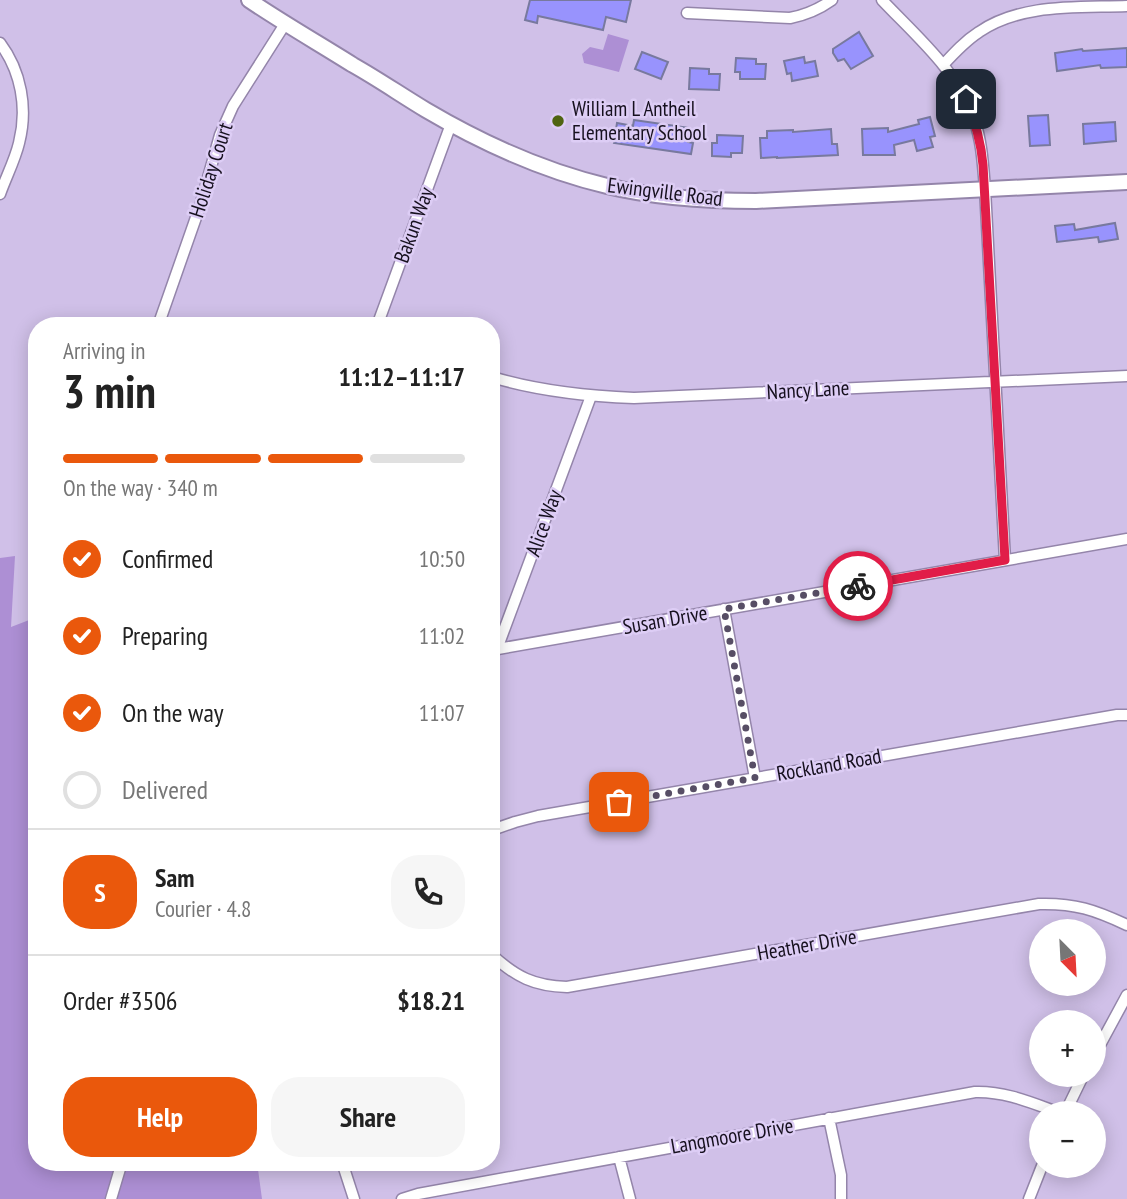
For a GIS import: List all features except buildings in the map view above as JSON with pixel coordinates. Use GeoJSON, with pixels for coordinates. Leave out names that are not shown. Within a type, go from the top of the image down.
{"type":"FeatureCollection","features":[{"type":"Feature","properties":{"kind":"main road","name":"Ewingville Road"},"geometry":{"type":"LineString","coordinates":[[249,0],[451,124],[526,160],[606,186],[671,198],[756,201],[1127,182]]}},
{"type":"Feature","properties":{"kind":"street"},"geometry":{"type":"LineString","coordinates":[[687,13],[790,18],[805,15],[832,0]]}},
{"type":"Feature","properties":{"kind":"street"},"geometry":{"type":"LineString","coordinates":[[882,0],[943,65],[960,89],[974,117],[981,143],[1005,560]]}},
{"type":"Feature","properties":{"kind":"street"},"geometry":{"type":"LineString","coordinates":[[943,65],[971,38],[995,22],[1014,15],[1053,5],[1127,6]]}},
{"type":"Feature","properties":{"kind":"street","name":"Holiday Court"},"geometry":{"type":"LineString","coordinates":[[161,317],[200,206],[220,135],[233,106],[285,24]]}},
{"type":"Feature","properties":{"kind":"street"},"geometry":{"type":"LineString","coordinates":[[0,43],[15,68],[23,104],[19,143],[0,194]]}},
{"type":"Feature","properties":{"kind":"street","name":"Bakun Way"},"geometry":{"type":"LineString","coordinates":[[380,317],[451,124]]}},
{"type":"Feature","properties":{"kind":"street","name":"Nancy Lane"},"geometry":{"type":"LineString","coordinates":[[500,379],[549,391],[634,398],[1127,376]]}},
{"type":"Feature","properties":{"kind":"street","name":"Alice Way"},"geometry":{"type":"LineString","coordinates":[[500,634],[591,396]]}},
{"type":"Feature","properties":{"kind":"street","name":"Susan Drive"},"geometry":{"type":"LineString","coordinates":[[500,649],[1127,539]]}},
{"type":"Feature","properties":{"kind":"street"},"geometry":{"type":"LineString","coordinates":[[724,609],[755,778]]}},
{"type":"Feature","properties":{"kind":"street","name":"Rockland Road"},"geometry":{"type":"LineString","coordinates":[[500,827],[538,816],[1127,715]]}},
{"type":"Feature","properties":{"kind":"street","name":"Heather Drive"},"geometry":{"type":"LineString","coordinates":[[500,962],[533,983],[567,987],[1040,904],[1080,906],[1127,925]]}},
{"type":"Feature","properties":{"kind":"street"},"geometry":{"type":"LineString","coordinates":[[1106,1034],[1127,995]]}},
{"type":"Feature","properties":{"kind":"street","name":"Langmoore Drive"},"geometry":{"type":"LineString","coordinates":[[402,1199],[975,1092],[989,1091],[1029,1102]]}},
{"type":"Feature","properties":{"kind":"street"},"geometry":{"type":"LineString","coordinates":[[829,1118],[841,1175],[841,1199]]}},
{"type":"Feature","properties":{"kind":"street"},"geometry":{"type":"LineString","coordinates":[[619,1157],[629,1199]]}},
{"type":"Feature","properties":{"kind":"street"},"geometry":{"type":"LineString","coordinates":[[111,1199],[119,1171]]}},
{"type":"Feature","properties":{"kind":"street"},"geometry":{"type":"LineString","coordinates":[[344,1171],[354,1199]]}},
{"type":"Feature","properties":{"kind":"street"},"geometry":{"type":"LineString","coordinates":[[1029,1199],[1037,1178]]}},
{"type":"Feature","properties":{"kind":"shaded area"},"geometry":{"type":"Polygon","coordinates":[[[608,34],[629,40],[619,72],[584,63],[582,54],[590,47],[603,50],[608,34]]]}},
{"type":"Feature","properties":{"kind":"shaded area"},"geometry":{"type":"Polygon","coordinates":[[[15,556],[11,627],[28,620],[28,1171],[258,1171],[262,1199],[0,1199],[0,558],[15,556]]]}},
{"type":"Feature","properties":{"kind":"way so far"},"geometry":{"type":"LineString","coordinates":[[619,802],[755,778],[724,609],[858,586]]}},
{"type":"Feature","properties":{"kind":"place","name":"William L Antheil Elementary School"},"geometry":{"type":"Point","coordinates":[558,121]}},
{"type":"Feature","properties":{"kind":"route"},"geometry":{"type":"LineString","coordinates":[[858,586],[1005,560],[983,165],[981,143],[966,99]]}}]}
